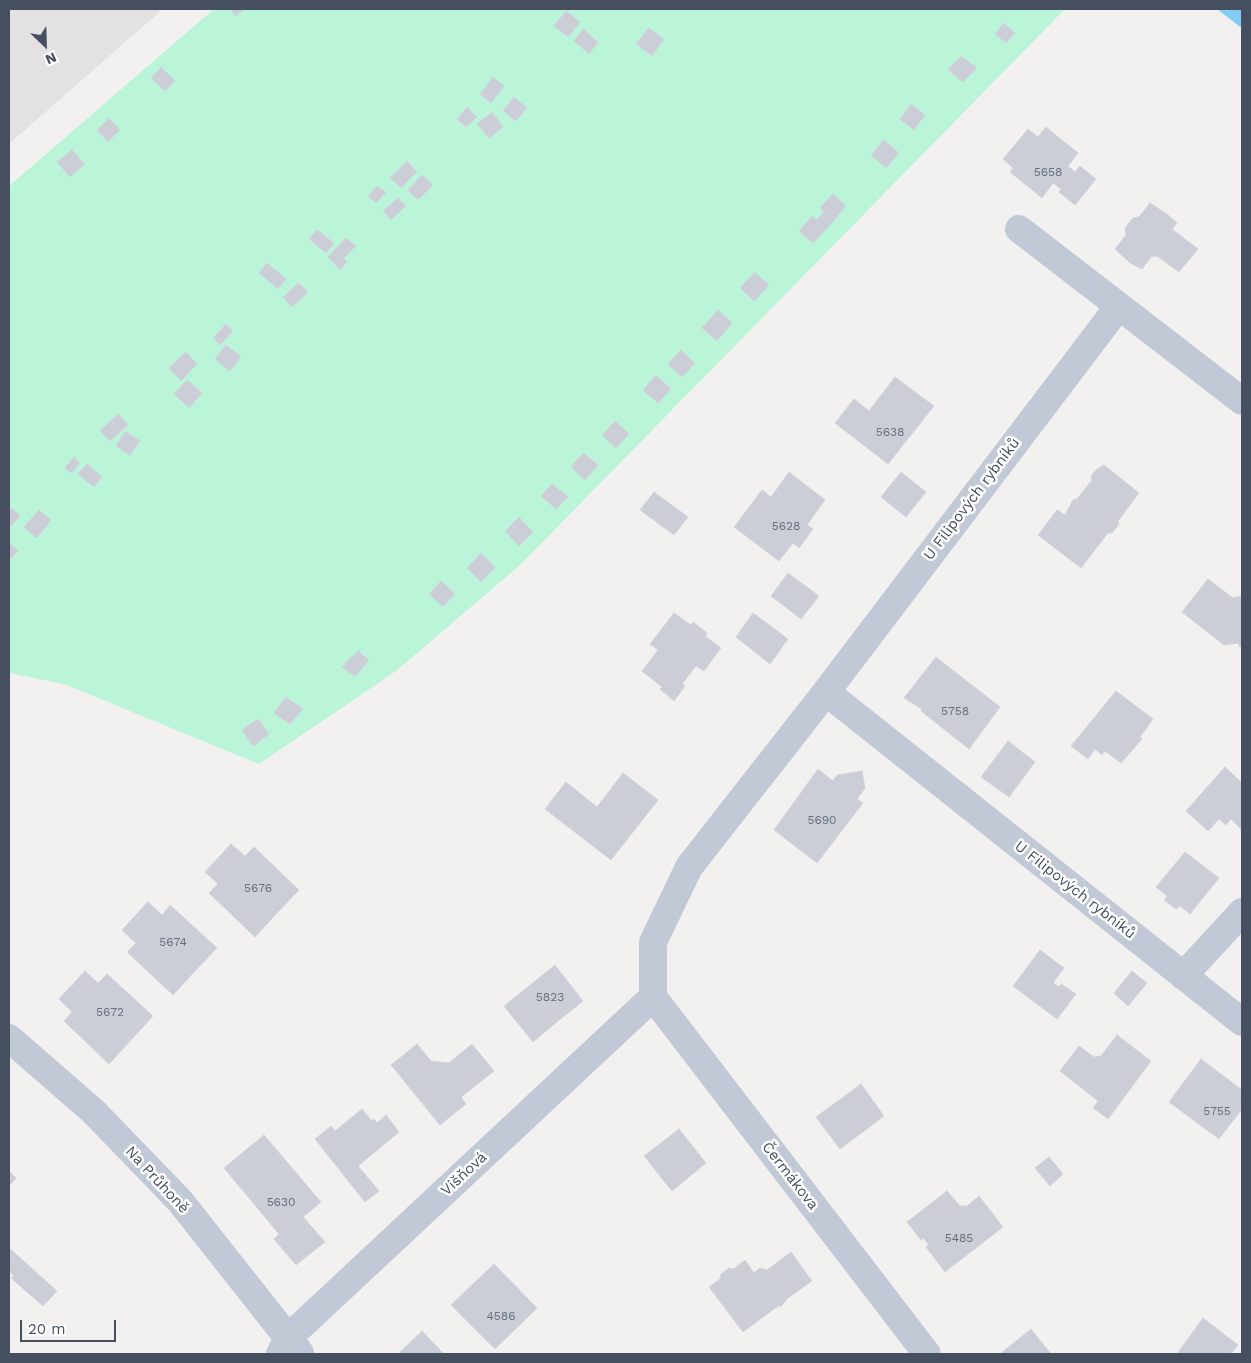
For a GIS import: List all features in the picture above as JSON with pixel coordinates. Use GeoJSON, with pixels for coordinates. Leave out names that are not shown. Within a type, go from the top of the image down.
{"type":"FeatureCollection","features":[{"type":"Feature","properties":{"kind":"street"},"geometry":{"type":"LineString","coordinates":[[1019,229],[1242,401]]}},
{"type":"Feature","properties":{"kind":"street","name":"U Filipových rybníků"},"geometry":{"type":"LineString","coordinates":[[653,997],[653,942],[689,867],[826,692],[1119,306]]}},
{"type":"Feature","properties":{"kind":"street","name":"U Filipových rybníků"},"geometry":{"type":"LineString","coordinates":[[826,692],[1242,1022]]}},
{"type":"Feature","properties":{"kind":"street"},"geometry":{"type":"LineString","coordinates":[[1183,976],[1242,912]]}},
{"type":"Feature","properties":{"kind":"street","name":"Višňová"},"geometry":{"type":"LineString","coordinates":[[290,1349],[653,997]]}},
{"type":"Feature","properties":{"kind":"street","name":"Čermákova"},"geometry":{"type":"LineString","coordinates":[[653,997],[927,1354]]}},
{"type":"Feature","properties":{"kind":"street","name":"Na Průhoně"},"geometry":{"type":"LineString","coordinates":[[9,1038],[94,1112],[180,1201],[290,1349]]}},
{"type":"Feature","properties":{"kind":"shaded area"},"geometry":{"type":"Polygon","coordinates":[[[9,9],[163,9],[9,144],[9,9]]]}},
{"type":"Feature","properties":{"kind":"green space"},"geometry":{"type":"Polygon","coordinates":[[[214,9],[1065,9],[520,565],[396,671],[259,764],[64,684],[9,673],[9,186],[214,9]]]}},
{"type":"Feature","properties":{"kind":"water"},"geometry":{"type":"Polygon","coordinates":[[[1217,9],[1242,9],[1242,28],[1239,26],[1217,9]]]}},
{"type":"Feature","properties":{"kind":"building"},"geometry":{"type":"Polygon","coordinates":[[[230,9],[244,9],[236,16],[230,9]]]}},
{"type":"Feature","properties":{"kind":"building"},"geometry":{"type":"Polygon","coordinates":[[[566,11],[580,22],[568,37],[554,26],[566,11]]]}},
{"type":"Feature","properties":{"kind":"building"},"geometry":{"type":"Polygon","coordinates":[[[1004,23],[1015,33],[1006,43],[995,34],[1004,23]]]}},
{"type":"Feature","properties":{"kind":"building"},"geometry":{"type":"Polygon","coordinates":[[[649,28],[664,39],[652,56],[636,44],[649,28]]]}},
{"type":"Feature","properties":{"kind":"building"},"geometry":{"type":"Polygon","coordinates":[[[583,29],[598,42],[589,54],[574,41],[583,29]]]}},
{"type":"Feature","properties":{"kind":"building"},"geometry":{"type":"Polygon","coordinates":[[[961,56],[977,68],[963,82],[948,70],[961,56]]]}},
{"type":"Feature","properties":{"kind":"building"},"geometry":{"type":"Polygon","coordinates":[[[161,67],[175,81],[165,91],[151,78],[161,67]]]}},
{"type":"Feature","properties":{"kind":"building"},"geometry":{"type":"Polygon","coordinates":[[[493,77],[504,86],[491,103],[480,94],[493,77]]]}},
{"type":"Feature","properties":{"kind":"building"},"geometry":{"type":"Polygon","coordinates":[[[514,97],[527,108],[516,121],[503,111],[514,97]]]}},
{"type":"Feature","properties":{"kind":"building"},"geometry":{"type":"Polygon","coordinates":[[[911,104],[925,115],[914,130],[900,119],[911,104]]]}},
{"type":"Feature","properties":{"kind":"building"},"geometry":{"type":"Polygon","coordinates":[[[467,107],[477,117],[466,127],[457,119],[467,107]]]}},
{"type":"Feature","properties":{"kind":"building"},"geometry":{"type":"Polygon","coordinates":[[[492,112],[503,127],[489,138],[477,124],[492,112]]]}},
{"type":"Feature","properties":{"kind":"building"},"geometry":{"type":"Polygon","coordinates":[[[109,118],[120,130],[108,142],[97,130],[109,118]]]}},
{"type":"Feature","properties":{"kind":"building"},"geometry":{"type":"Polygon","coordinates":[[[1046,127],[1078,153],[1068,166],[1075,172],[1080,166],[1096,179],[1075,205],[1059,192],[1061,189],[1053,183],[1042,198],[1010,172],[1013,168],[1003,159],[1028,129],[1038,137],[1046,127]]]}},
{"type":"Feature","properties":{"kind":"building"},"geometry":{"type":"Polygon","coordinates":[[[884,140],[899,153],[886,168],[871,155],[884,140]]]}},
{"type":"Feature","properties":{"kind":"building"},"geometry":{"type":"Polygon","coordinates":[[[72,150],[85,164],[70,177],[57,162],[72,150]]]}},
{"type":"Feature","properties":{"kind":"building"},"geometry":{"type":"Polygon","coordinates":[[[407,161],[417,172],[401,188],[390,178],[407,161]]]}},
{"type":"Feature","properties":{"kind":"building"},"geometry":{"type":"Polygon","coordinates":[[[422,175],[433,185],[418,200],[408,190],[422,175]]]}},
{"type":"Feature","properties":{"kind":"building"},"geometry":{"type":"Polygon","coordinates":[[[377,186],[386,192],[376,203],[368,196],[377,186]]]}},
{"type":"Feature","properties":{"kind":"building"},"geometry":{"type":"Polygon","coordinates":[[[833,194],[846,206],[830,225],[820,216],[824,212],[820,208],[833,194]]]}},
{"type":"Feature","properties":{"kind":"building"},"geometry":{"type":"Polygon","coordinates":[[[398,198],[406,206],[391,220],[383,211],[398,198]]]}},
{"type":"Feature","properties":{"kind":"building"},"geometry":{"type":"Polygon","coordinates":[[[1150,203],[1177,223],[1172,229],[1198,249],[1179,272],[1157,256],[1151,257],[1142,269],[1130,263],[1115,249],[1126,235],[1125,228],[1133,218],[1139,217],[1150,203]]]}},
{"type":"Feature","properties":{"kind":"building"},"geometry":{"type":"Polygon","coordinates":[[[812,216],[817,220],[820,216],[830,225],[813,243],[799,231],[812,216]]]}},
{"type":"Feature","properties":{"kind":"building"},"geometry":{"type":"Polygon","coordinates":[[[317,230],[334,243],[326,253],[309,239],[317,230]]]}},
{"type":"Feature","properties":{"kind":"building"},"geometry":{"type":"Polygon","coordinates":[[[346,238],[356,246],[344,258],[347,262],[340,270],[328,257],[346,238]]]}},
{"type":"Feature","properties":{"kind":"building"},"geometry":{"type":"Polygon","coordinates":[[[267,263],[286,279],[278,289],[259,273],[267,263]]]}},
{"type":"Feature","properties":{"kind":"building"},"geometry":{"type":"Polygon","coordinates":[[[755,272],[769,285],[754,301],[740,288],[755,272]]]}},
{"type":"Feature","properties":{"kind":"building"},"geometry":{"type":"Polygon","coordinates":[[[299,283],[308,292],[292,307],[283,297],[299,283]]]}},
{"type":"Feature","properties":{"kind":"building"},"geometry":{"type":"Polygon","coordinates":[[[718,310],[732,323],[717,341],[702,328],[718,310]]]}},
{"type":"Feature","properties":{"kind":"building"},"geometry":{"type":"Polygon","coordinates":[[[226,324],[233,331],[220,345],[213,338],[226,324]]]}},
{"type":"Feature","properties":{"kind":"building"},"geometry":{"type":"Polygon","coordinates":[[[226,345],[241,357],[230,371],[215,359],[226,345]]]}},
{"type":"Feature","properties":{"kind":"building"},"geometry":{"type":"Polygon","coordinates":[[[681,350],[695,363],[682,377],[668,364],[681,350]]]}},
{"type":"Feature","properties":{"kind":"building"},"geometry":{"type":"Polygon","coordinates":[[[186,352],[197,364],[181,381],[169,368],[186,352]]]}},
{"type":"Feature","properties":{"kind":"building"},"geometry":{"type":"Polygon","coordinates":[[[656,375],[671,389],[658,403],[643,390],[656,375]]]}},
{"type":"Feature","properties":{"kind":"building"},"geometry":{"type":"Polygon","coordinates":[[[895,377],[934,406],[888,464],[835,423],[854,399],[869,411],[895,377]]]}},
{"type":"Feature","properties":{"kind":"building"},"geometry":{"type":"Polygon","coordinates":[[[187,380],[202,393],[189,408],[174,394],[187,380]]]}},
{"type":"Feature","properties":{"kind":"building"},"geometry":{"type":"Polygon","coordinates":[[[119,414],[128,425],[110,441],[100,430],[119,414]]]}},
{"type":"Feature","properties":{"kind":"building"},"geometry":{"type":"Polygon","coordinates":[[[615,421],[629,434],[616,448],[602,435],[615,421]]]}},
{"type":"Feature","properties":{"kind":"building"},"geometry":{"type":"Polygon","coordinates":[[[125,431],[140,441],[130,455],[116,446],[125,431]]]}},
{"type":"Feature","properties":{"kind":"building"},"geometry":{"type":"Polygon","coordinates":[[[583,453],[598,465],[585,480],[571,467],[583,453]]]}},
{"type":"Feature","properties":{"kind":"building"},"geometry":{"type":"Polygon","coordinates":[[[74,457],[80,463],[71,473],[65,468],[74,457]]]}},
{"type":"Feature","properties":{"kind":"building"},"geometry":{"type":"Polygon","coordinates":[[[87,464],[102,477],[94,487],[78,474],[87,464]]]}},
{"type":"Feature","properties":{"kind":"building"},"geometry":{"type":"Polygon","coordinates":[[[1104,465],[1139,493],[1118,521],[1119,524],[1112,533],[1108,533],[1081,568],[1038,535],[1057,510],[1065,515],[1073,500],[1077,499],[1092,480],[1091,476],[1104,465]]]}},
{"type":"Feature","properties":{"kind":"building"},"geometry":{"type":"Polygon","coordinates":[[[789,472],[825,500],[807,525],[813,529],[799,548],[793,543],[779,561],[734,527],[762,490],[771,497],[789,472]]]}},
{"type":"Feature","properties":{"kind":"building"},"geometry":{"type":"Polygon","coordinates":[[[901,472],[926,492],[906,517],[881,497],[901,472]]]}},
{"type":"Feature","properties":{"kind":"building"},"geometry":{"type":"Polygon","coordinates":[[[552,484],[568,497],[556,509],[541,496],[552,484]]]}},
{"type":"Feature","properties":{"kind":"building"},"geometry":{"type":"Polygon","coordinates":[[[654,492],[688,517],[674,535],[640,510],[654,492]]]}},
{"type":"Feature","properties":{"kind":"building"},"geometry":{"type":"Polygon","coordinates":[[[12,508],[20,516],[9,528],[9,511],[12,508]]]}},
{"type":"Feature","properties":{"kind":"building"},"geometry":{"type":"Polygon","coordinates":[[[39,510],[51,520],[37,538],[24,527],[39,510]]]}},
{"type":"Feature","properties":{"kind":"building"},"geometry":{"type":"Polygon","coordinates":[[[519,517],[533,532],[519,546],[505,531],[519,517]]]}},
{"type":"Feature","properties":{"kind":"building"},"geometry":{"type":"Polygon","coordinates":[[[9,542],[18,551],[9,560],[9,542]]]}},
{"type":"Feature","properties":{"kind":"building"},"geometry":{"type":"Polygon","coordinates":[[[481,553],[495,567],[481,582],[467,568],[481,553]]]}},
{"type":"Feature","properties":{"kind":"building"},"geometry":{"type":"Polygon","coordinates":[[[788,573],[819,596],[801,619],[771,596],[788,573]]]}},
{"type":"Feature","properties":{"kind":"building"},"geometry":{"type":"Polygon","coordinates":[[[1208,579],[1233,598],[1242,596],[1242,646],[1239,647],[1239,643],[1224,645],[1182,612],[1208,579]]]}},
{"type":"Feature","properties":{"kind":"building"},"geometry":{"type":"Polygon","coordinates":[[[441,581],[455,594],[443,607],[429,594],[441,581]]]}},
{"type":"Feature","properties":{"kind":"building"},"geometry":{"type":"Polygon","coordinates":[[[674,613],[691,625],[693,622],[707,633],[705,636],[721,648],[704,671],[696,666],[682,684],[685,686],[674,701],[660,689],[662,687],[642,671],[658,650],[650,644],[674,613]]]}},
{"type":"Feature","properties":{"kind":"building"},"geometry":{"type":"Polygon","coordinates":[[[753,613],[788,639],[770,664],[736,637],[753,613]]]}},
{"type":"Feature","properties":{"kind":"building"},"geometry":{"type":"Polygon","coordinates":[[[358,651],[369,660],[364,666],[353,657],[358,651]]]}},
{"type":"Feature","properties":{"kind":"building"},"geometry":{"type":"Polygon","coordinates":[[[352,656],[364,666],[355,676],[342,667],[352,656]]]}},
{"type":"Feature","properties":{"kind":"building"},"geometry":{"type":"Polygon","coordinates":[[[936,657],[1000,707],[969,749],[921,711],[922,709],[904,698],[936,657]]]}},
{"type":"Feature","properties":{"kind":"building"},"geometry":{"type":"Polygon","coordinates":[[[1116,691],[1153,719],[1140,737],[1142,739],[1121,763],[1105,751],[1102,755],[1095,749],[1088,759],[1071,746],[1116,691]]]}},
{"type":"Feature","properties":{"kind":"building"},"geometry":{"type":"Polygon","coordinates":[[[286,697],[303,709],[290,724],[274,713],[286,697]]]}},
{"type":"Feature","properties":{"kind":"building"},"geometry":{"type":"Polygon","coordinates":[[[258,719],[269,734],[253,746],[242,730],[258,719]]]}},
{"type":"Feature","properties":{"kind":"building"},"geometry":{"type":"Polygon","coordinates":[[[1008,741],[1035,762],[1009,797],[981,777],[1008,741]]]}},
{"type":"Feature","properties":{"kind":"building"},"geometry":{"type":"Polygon","coordinates":[[[1225,767],[1242,783],[1242,830],[1231,819],[1226,825],[1219,819],[1208,831],[1186,811],[1225,767]]]}},
{"type":"Feature","properties":{"kind":"building"},"geometry":{"type":"Polygon","coordinates":[[[818,769],[833,781],[837,775],[862,771],[865,788],[857,799],[863,803],[817,863],[774,830],[818,769]]]}},
{"type":"Feature","properties":{"kind":"building"},"geometry":{"type":"Polygon","coordinates":[[[623,773],[658,800],[611,860],[545,809],[566,782],[597,807],[623,773]]]}},
{"type":"Feature","properties":{"kind":"building"},"geometry":{"type":"Polygon","coordinates":[[[231,844],[245,856],[254,847],[299,890],[277,913],[218,858],[231,844]]]}},
{"type":"Feature","properties":{"kind":"building"},"geometry":{"type":"Polygon","coordinates":[[[1185,852],[1219,878],[1190,914],[1180,906],[1176,909],[1164,900],[1167,896],[1156,887],[1185,852]]]}},
{"type":"Feature","properties":{"kind":"building"},"geometry":{"type":"Polygon","coordinates":[[[218,858],[277,913],[255,937],[209,893],[218,884],[205,872],[218,858]]]}},
{"type":"Feature","properties":{"kind":"building"},"geometry":{"type":"Polygon","coordinates":[[[148,902],[162,915],[170,905],[217,948],[195,971],[135,916],[148,902]]]}},
{"type":"Feature","properties":{"kind":"building"},"geometry":{"type":"Polygon","coordinates":[[[135,916],[195,971],[173,995],[127,952],[136,943],[122,930],[135,916]]]}},
{"type":"Feature","properties":{"kind":"building"},"geometry":{"type":"Polygon","coordinates":[[[1040,950],[1064,968],[1053,983],[1059,987],[1061,984],[1076,994],[1057,1019],[1013,986],[1040,950]]]}},
{"type":"Feature","properties":{"kind":"building"},"geometry":{"type":"Polygon","coordinates":[[[555,965],[583,1001],[558,1021],[529,986],[555,965]]]}},
{"type":"Feature","properties":{"kind":"building"},"geometry":{"type":"Polygon","coordinates":[[[85,971],[98,983],[107,974],[153,1016],[131,1040],[72,985],[85,971]]]}},
{"type":"Feature","properties":{"kind":"building"},"geometry":{"type":"Polygon","coordinates":[[[1132,971],[1147,983],[1128,1006],[1114,993],[1132,971]]]}},
{"type":"Feature","properties":{"kind":"building"},"geometry":{"type":"Polygon","coordinates":[[[72,985],[131,1040],[109,1064],[64,1021],[72,1012],[59,999],[72,985]]]}},
{"type":"Feature","properties":{"kind":"building"},"geometry":{"type":"Polygon","coordinates":[[[529,986],[558,1021],[533,1042],[504,1006],[529,986]]]}},
{"type":"Feature","properties":{"kind":"building"},"geometry":{"type":"Polygon","coordinates":[[[1117,1035],[1151,1061],[1108,1119],[1093,1108],[1098,1101],[1060,1071],[1079,1046],[1094,1057],[1101,1056],[1117,1035]]]}},
{"type":"Feature","properties":{"kind":"building"},"geometry":{"type":"Polygon","coordinates":[[[417,1044],[431,1061],[449,1063],[472,1044],[494,1071],[461,1097],[466,1104],[440,1125],[391,1065],[417,1044]]]}},
{"type":"Feature","properties":{"kind":"building"},"geometry":{"type":"Polygon","coordinates":[[[1201,1059],[1242,1090],[1242,1109],[1219,1139],[1169,1102],[1201,1059]]]}},
{"type":"Feature","properties":{"kind":"building"},"geometry":{"type":"Polygon","coordinates":[[[861,1084],[884,1116],[840,1149],[816,1117],[861,1084]]]}},
{"type":"Feature","properties":{"kind":"building"},"geometry":{"type":"Polygon","coordinates":[[[362,1109],[372,1121],[374,1119],[377,1123],[386,1115],[399,1132],[358,1166],[379,1191],[365,1202],[315,1139],[331,1126],[335,1131],[362,1109]]]}},
{"type":"Feature","properties":{"kind":"building"},"geometry":{"type":"Polygon","coordinates":[[[679,1129],[706,1163],[672,1191],[644,1156],[679,1129]]]}},
{"type":"Feature","properties":{"kind":"building"},"geometry":{"type":"Polygon","coordinates":[[[264,1135],[321,1202],[303,1217],[325,1242],[296,1265],[274,1239],[279,1234],[224,1168],[264,1135]]]}},
{"type":"Feature","properties":{"kind":"building"},"geometry":{"type":"Polygon","coordinates":[[[1049,1157],[1063,1174],[1050,1186],[1035,1168],[1049,1157]]]}},
{"type":"Feature","properties":{"kind":"building"},"geometry":{"type":"Polygon","coordinates":[[[9,1171],[16,1178],[9,1186],[9,1171]]]}},
{"type":"Feature","properties":{"kind":"building"},"geometry":{"type":"Polygon","coordinates":[[[947,1191],[960,1206],[967,1206],[979,1196],[1003,1227],[945,1272],[926,1247],[929,1245],[923,1238],[921,1240],[907,1222],[947,1191]]]}},
{"type":"Feature","properties":{"kind":"building"},"geometry":{"type":"Polygon","coordinates":[[[9,1248],[17,1255],[9,1264],[9,1248]]]}},
{"type":"Feature","properties":{"kind":"building"},"geometry":{"type":"Polygon","coordinates":[[[791,1252],[812,1281],[788,1298],[781,1306],[778,1306],[743,1332],[709,1287],[720,1279],[721,1274],[729,1268],[734,1269],[745,1260],[754,1273],[760,1268],[767,1270],[791,1252]]]}},
{"type":"Feature","properties":{"kind":"building"},"geometry":{"type":"Polygon","coordinates":[[[17,1255],[57,1291],[43,1306],[11,1278],[14,1276],[9,1271],[9,1264],[17,1255]]]}},
{"type":"Feature","properties":{"kind":"building"},"geometry":{"type":"Polygon","coordinates":[[[494,1264],[537,1308],[495,1349],[451,1305],[494,1264]]]}},
{"type":"Feature","properties":{"kind":"building"},"geometry":{"type":"Polygon","coordinates":[[[1203,1318],[1238,1345],[1231,1354],[1177,1354],[1203,1318]]]}},
{"type":"Feature","properties":{"kind":"building"},"geometry":{"type":"Polygon","coordinates":[[[1031,1329],[1051,1354],[1000,1354],[1031,1329]]]}},
{"type":"Feature","properties":{"kind":"building"},"geometry":{"type":"Polygon","coordinates":[[[422,1331],[444,1354],[398,1354],[422,1331]]]}}]}
